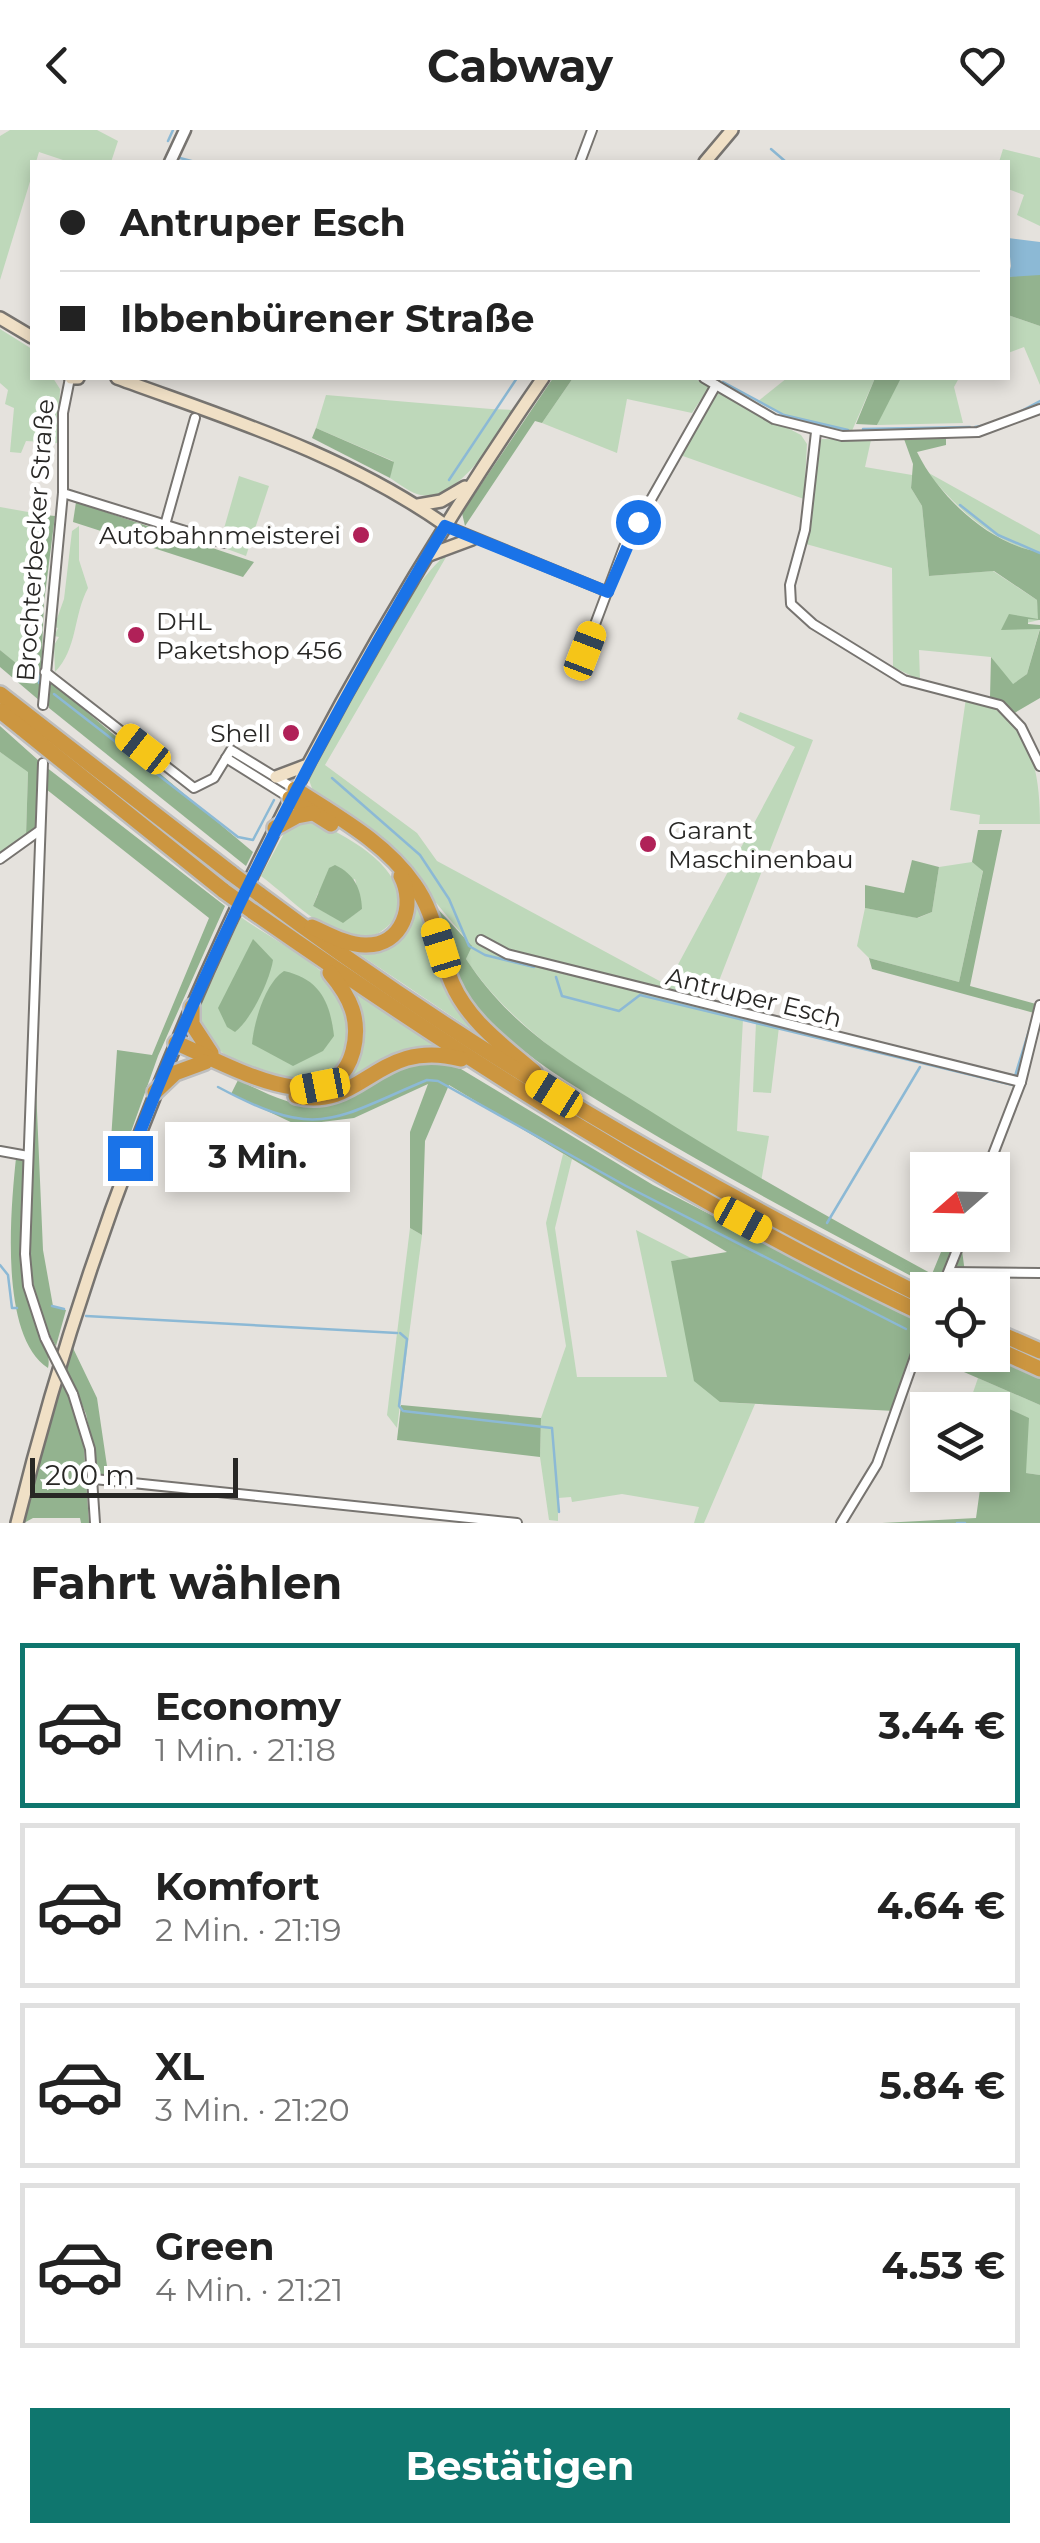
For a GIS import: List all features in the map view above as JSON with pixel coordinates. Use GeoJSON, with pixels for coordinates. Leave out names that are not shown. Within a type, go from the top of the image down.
{"type":"FeatureCollection","features":[{"type":"Feature","properties":{"kind":"highway"},"geometry":{"type":"LineString","coordinates":[[0,694],[290,918],[414,1006],[554,1094],[910,1300]]}},
{"type":"Feature","properties":{"kind":"highway"},"geometry":{"type":"LineString","coordinates":[[0,712],[224,891],[479,1065],[816,1260],[910,1302]]}},
{"type":"Feature","properties":{"kind":"highway"},"geometry":{"type":"LineString","coordinates":[[290,918],[364,946],[390,937],[408,910],[406,886],[390,864],[313,814],[292,794]]}},
{"type":"Feature","properties":{"kind":"highway"},"geometry":{"type":"LineString","coordinates":[[292,794],[359,832],[401,867],[432,915],[451,980],[464,1005],[554,1094]]}},
{"type":"Feature","properties":{"kind":"highway"},"geometry":{"type":"LineString","coordinates":[[275,828],[297,816],[313,814]]}},
{"type":"Feature","properties":{"kind":"highway"},"geometry":{"type":"LineString","coordinates":[[174,1046],[280,1087],[300,1090],[338,1076],[351,1057],[356,1018],[346,992],[294,940]]}},
{"type":"Feature","properties":{"kind":"highway"},"geometry":{"type":"LineString","coordinates":[[192,1008],[198,1038],[211,1060],[288,1094],[319,1099],[340,1094],[415,1053],[446,1055],[479,1065]]}},
{"type":"Feature","properties":{"kind":"highway"},"geometry":{"type":"LineString","coordinates":[[155,1092],[175,1073],[211,1060]]}},
{"type":"Feature","properties":{"kind":"highway"},"geometry":{"type":"LineString","coordinates":[[1010,1338],[1040,1351]]}},
{"type":"Feature","properties":{"kind":"highway"},"geometry":{"type":"LineString","coordinates":[[1010,1355],[1040,1369]]}},
{"type":"Feature","properties":{"kind":"main road"},"geometry":{"type":"LineString","coordinates":[[707,160],[732,130]]}},
{"type":"Feature","properties":{"kind":"main road"},"geometry":{"type":"LineString","coordinates":[[0,318],[30,337]]}},
{"type":"Feature","properties":{"kind":"main road"},"geometry":{"type":"LineString","coordinates":[[123,380],[314,449],[416,505],[445,526]]}},
{"type":"Feature","properties":{"kind":"main road"},"geometry":{"type":"LineString","coordinates":[[17,1523],[47,1402],[106,1222],[174,1046],[308,764],[445,526],[542,380]]}},
{"type":"Feature","properties":{"kind":"main road"},"geometry":{"type":"LineString","coordinates":[[416,505],[442,502],[473,482]]}},
{"type":"Feature","properties":{"kind":"main road"},"geometry":{"type":"LineString","coordinates":[[426,558],[472,539]]}},
{"type":"Feature","properties":{"kind":"main road"},"geometry":{"type":"LineString","coordinates":[[276,776],[308,764]]}},
{"type":"Feature","properties":{"kind":"street"},"geometry":{"type":"LineString","coordinates":[[171,160],[184,130]]}},
{"type":"Feature","properties":{"kind":"street"},"geometry":{"type":"LineString","coordinates":[[581,160],[592,130]]}},
{"type":"Feature","properties":{"kind":"street","name":"Brochterbecker Straße"},"geometry":{"type":"LineString","coordinates":[[43,706],[62,492],[63,412],[72,380]]}},
{"type":"Feature","properties":{"kind":"street"},"geometry":{"type":"LineString","coordinates":[[707,380],[774,418],[816,432],[858,437],[969,434],[994,429],[1040,409]]}},
{"type":"Feature","properties":{"kind":"street"},"geometry":{"type":"LineString","coordinates":[[585,651],[624,547],[716,385]]}},
{"type":"Feature","properties":{"kind":"street"},"geometry":{"type":"LineString","coordinates":[[165,525],[195,418]]}},
{"type":"Feature","properties":{"kind":"street"},"geometry":{"type":"LineString","coordinates":[[816,432],[805,530],[790,584],[792,604],[812,624],[904,680],[1000,705],[1021,728],[1040,766]]}},
{"type":"Feature","properties":{"kind":"street"},"geometry":{"type":"LineString","coordinates":[[62,492],[224,544]]}},
{"type":"Feature","properties":{"kind":"street"},"geometry":{"type":"LineString","coordinates":[[445,526],[608,592]]}},
{"type":"Feature","properties":{"kind":"street"},"geometry":{"type":"LineString","coordinates":[[44,672],[194,788],[206,786],[228,754]]}},
{"type":"Feature","properties":{"kind":"street"},"geometry":{"type":"LineString","coordinates":[[228,754],[276,776],[292,794]]}},
{"type":"Feature","properties":{"kind":"street"},"geometry":{"type":"LineString","coordinates":[[228,754],[292,794]]}},
{"type":"Feature","properties":{"kind":"street"},"geometry":{"type":"LineString","coordinates":[[43,763],[27,1270],[45,1338],[73,1394],[94,1479],[95,1523]]}},
{"type":"Feature","properties":{"kind":"street"},"geometry":{"type":"LineString","coordinates":[[0,859],[39,832]]}},
{"type":"Feature","properties":{"kind":"street","name":"Antruper Esch"},"geometry":{"type":"LineString","coordinates":[[482,940],[507,954],[1021,1082]]}},
{"type":"Feature","properties":{"kind":"street"},"geometry":{"type":"LineString","coordinates":[[994,1152],[1021,1082],[1040,1009]]}},
{"type":"Feature","properties":{"kind":"street"},"geometry":{"type":"LineString","coordinates":[[0,1152],[28,1156]]}},
{"type":"Feature","properties":{"kind":"street"},"geometry":{"type":"LineString","coordinates":[[949,1272],[957,1252]]}},
{"type":"Feature","properties":{"kind":"street"},"geometry":{"type":"LineString","coordinates":[[1010,1273],[1040,1273]]}},
{"type":"Feature","properties":{"kind":"street"},"geometry":{"type":"LineString","coordinates":[[841,1523],[877,1464],[910,1357]]}},
{"type":"Feature","properties":{"kind":"street"},"geometry":{"type":"LineString","coordinates":[[94,1479],[517,1523]]}},
{"type":"Feature","properties":{"kind":"green space"},"geometry":{"type":"Polygon","coordinates":[[[10,130],[97,130],[118,141],[112,160],[63,160],[39,152],[37,160],[30,160],[30,182],[0,280],[0,136],[10,130]]]}},
{"type":"Feature","properties":{"kind":"green space"},"geometry":{"type":"Polygon","coordinates":[[[1003,149],[1040,158],[1040,226],[1017,215],[1024,195],[1010,190],[1010,160],[1000,160],[1003,149]]]}},
{"type":"Feature","properties":{"kind":"green space"},"geometry":{"type":"Polygon","coordinates":[[[1033,272],[1040,275],[1040,326],[1010,316],[1010,277],[1033,272]]]}},
{"type":"Feature","properties":{"kind":"green space"},"geometry":{"type":"Polygon","coordinates":[[[1010,316],[1040,326],[1040,385],[1024,347],[1010,352],[1010,316]]]}},
{"type":"Feature","properties":{"kind":"green space"},"geometry":{"type":"Polygon","coordinates":[[[0,329],[30,348],[30,380],[54,380],[60,389],[58,443],[26,441],[21,453],[10,452],[14,408],[5,404],[8,390],[0,383],[0,329]]]}},
{"type":"Feature","properties":{"kind":"green space"},"geometry":{"type":"Polygon","coordinates":[[[552,380],[572,380],[542,423],[535,421],[465,526],[462,513],[552,380]]]}},
{"type":"Feature","properties":{"kind":"green space"},"geometry":{"type":"Polygon","coordinates":[[[572,380],[697,380],[709,387],[692,413],[627,399],[617,453],[542,423],[572,380]]]}},
{"type":"Feature","properties":{"kind":"green space"},"geometry":{"type":"Polygon","coordinates":[[[784,380],[874,380],[851,433],[817,429],[757,402],[784,380]]]}},
{"type":"Feature","properties":{"kind":"green space"},"geometry":{"type":"Polygon","coordinates":[[[874,380],[900,380],[877,425],[856,424],[874,380]]]}},
{"type":"Feature","properties":{"kind":"green space"},"geometry":{"type":"Polygon","coordinates":[[[897,380],[958,380],[954,387],[963,423],[877,425],[897,380]]]}},
{"type":"Feature","properties":{"kind":"green space"},"geometry":{"type":"Polygon","coordinates":[[[717,391],[801,435],[807,444],[804,499],[680,455],[717,391]]]}},
{"type":"Feature","properties":{"kind":"green space"},"geometry":{"type":"Polygon","coordinates":[[[326,395],[514,410],[486,452],[460,480],[432,495],[417,494],[390,478],[393,461],[316,428],[326,395]]]}},
{"type":"Feature","properties":{"kind":"green space"},"geometry":{"type":"Polygon","coordinates":[[[316,428],[394,462],[390,478],[312,438],[316,428]]]}},
{"type":"Feature","properties":{"kind":"green space"},"geometry":{"type":"Polygon","coordinates":[[[946,438],[946,445],[917,452],[938,485],[984,529],[1040,552],[1040,620],[1028,619],[1028,624],[1040,625],[1040,629],[1001,630],[1009,614],[1038,619],[1037,600],[994,571],[929,576],[922,506],[911,488],[913,464],[904,439],[946,438]]]}},
{"type":"Feature","properties":{"kind":"green space"},"geometry":{"type":"Polygon","coordinates":[[[822,439],[871,440],[865,467],[912,475],[911,488],[922,506],[929,576],[993,571],[1037,600],[1039,620],[1002,629],[1040,628],[1027,674],[1012,685],[991,657],[919,650],[920,680],[893,667],[892,568],[806,544],[817,446],[822,439]]]}},
{"type":"Feature","properties":{"kind":"green space"},"geometry":{"type":"Polygon","coordinates":[[[927,472],[1040,535],[1040,552],[991,533],[927,472]]]}},
{"type":"Feature","properties":{"kind":"green space"},"geometry":{"type":"Polygon","coordinates":[[[239,476],[269,486],[246,556],[219,546],[239,476]]]}},
{"type":"Feature","properties":{"kind":"green space"},"geometry":{"type":"Polygon","coordinates":[[[76,502],[254,562],[243,577],[73,522],[76,502]]]}},
{"type":"Feature","properties":{"kind":"green space"},"geometry":{"type":"Polygon","coordinates":[[[0,507],[45,515],[33,678],[0,650],[0,507]]]}},
{"type":"Feature","properties":{"kind":"green space"},"geometry":{"type":"Polygon","coordinates":[[[45,515],[55,516],[44,602],[40,701],[0,667],[0,650],[33,677],[45,515]]]}},
{"type":"Feature","properties":{"kind":"green space"},"geometry":{"type":"Polygon","coordinates":[[[79,526],[79,560],[88,588],[68,653],[55,672],[54,645],[59,637],[54,636],[58,628],[54,627],[64,599],[72,531],[79,526]]]}},
{"type":"Feature","properties":{"kind":"green space"},"geometry":{"type":"Polygon","coordinates":[[[449,552],[325,765],[417,833],[437,861],[667,985],[795,747],[737,719],[740,712],[813,740],[708,1009],[743,1019],[737,1131],[769,1136],[761,1182],[601,1083],[525,1026],[466,959],[471,945],[389,846],[313,791],[309,780],[391,626],[430,571],[449,552]]]}},
{"type":"Feature","properties":{"kind":"green space"},"geometry":{"type":"Polygon","coordinates":[[[1040,629],[1040,698],[1011,715],[990,697],[991,657],[1013,684],[1027,674],[1040,629]]]}},
{"type":"Feature","properties":{"kind":"green space"},"geometry":{"type":"Polygon","coordinates":[[[49,680],[253,852],[246,866],[49,708],[49,680]]]}},
{"type":"Feature","properties":{"kind":"green space"},"geometry":{"type":"Polygon","coordinates":[[[966,698],[988,705],[1018,730],[1034,765],[1040,824],[979,824],[980,815],[950,810],[966,698]]]}},
{"type":"Feature","properties":{"kind":"green space"},"geometry":{"type":"Polygon","coordinates":[[[0,726],[38,760],[35,831],[26,836],[28,772],[0,752],[0,726]]]}},
{"type":"Feature","properties":{"kind":"green space"},"geometry":{"type":"Polygon","coordinates":[[[0,752],[28,771],[26,836],[0,854],[0,752]]]}},
{"type":"Feature","properties":{"kind":"green space"},"geometry":{"type":"Polygon","coordinates":[[[46,767],[225,906],[158,1056],[126,1146],[111,1140],[117,1050],[152,1055],[209,918],[46,789],[46,767]]]}},
{"type":"Feature","properties":{"kind":"green space"},"geometry":{"type":"Polygon","coordinates":[[[310,818],[380,863],[391,875],[403,906],[387,927],[370,937],[351,937],[333,930],[261,876],[287,828],[310,818]],[[355,879],[318,893],[313,906],[343,922],[362,909],[355,879]]]}},
{"type":"Feature","properties":{"kind":"green space"},"geometry":{"type":"Polygon","coordinates":[[[978,830],[1002,830],[970,986],[1036,1004],[1034,1013],[872,969],[869,958],[959,982],[983,871],[972,862],[978,830]]]}},
{"type":"Feature","properties":{"kind":"green space"},"geometry":{"type":"Polygon","coordinates":[[[912,860],[939,867],[932,912],[917,918],[865,908],[865,885],[904,893],[912,860]]]}},
{"type":"Feature","properties":{"kind":"green space"},"geometry":{"type":"Polygon","coordinates":[[[972,862],[983,870],[959,982],[869,958],[857,946],[865,908],[918,918],[932,912],[939,867],[972,862]]]}},
{"type":"Feature","properties":{"kind":"green space"},"geometry":{"type":"Polygon","coordinates":[[[335,865],[352,877],[361,901],[362,909],[343,923],[313,906],[329,868],[335,865]]]}},
{"type":"Feature","properties":{"kind":"green space"},"geometry":{"type":"Polygon","coordinates":[[[410,882],[444,969],[493,1044],[347,946],[391,939],[410,882]]]}},
{"type":"Feature","properties":{"kind":"green space"},"geometry":{"type":"Polygon","coordinates":[[[436,907],[472,946],[466,959],[485,985],[547,1044],[717,1152],[928,1272],[910,1272],[910,1275],[702,1162],[589,1095],[497,1028],[472,999],[453,962],[436,907]]]}},
{"type":"Feature","properties":{"kind":"green space"},"geometry":{"type":"Polygon","coordinates":[[[241,917],[320,971],[342,997],[349,1023],[347,1042],[337,1064],[321,1077],[301,1082],[256,1072],[234,1061],[200,1031],[201,1005],[241,917]]]}},
{"type":"Feature","properties":{"kind":"green space"},"geometry":{"type":"Polygon","coordinates":[[[253,939],[273,960],[259,999],[235,1032],[227,1027],[218,1008],[253,939]]]}},
{"type":"Feature","properties":{"kind":"green space"},"geometry":{"type":"Polygon","coordinates":[[[284,971],[315,986],[330,1013],[334,1036],[323,1051],[293,1066],[252,1044],[266,994],[284,971]]]}},
{"type":"Feature","properties":{"kind":"green space"},"geometry":{"type":"Polygon","coordinates":[[[347,988],[442,1050],[353,1084],[306,1092],[350,1066],[347,988]]]}},
{"type":"Feature","properties":{"kind":"green space"},"geometry":{"type":"Polygon","coordinates":[[[756,1022],[779,1027],[771,1093],[753,1092],[756,1022]]]}},
{"type":"Feature","properties":{"kind":"green space"},"geometry":{"type":"Polygon","coordinates":[[[430,1059],[461,1069],[653,1185],[910,1317],[910,1372],[895,1411],[720,1402],[694,1381],[671,1261],[727,1252],[449,1085],[425,1141],[422,1235],[410,1228],[410,1132],[428,1084],[354,1118],[297,1125],[231,1094],[238,1080],[299,1104],[335,1104],[430,1059]]]}},
{"type":"Feature","properties":{"kind":"green space"},"geometry":{"type":"Polygon","coordinates":[[[36,1088],[43,1250],[53,1306],[66,1310],[56,1346],[42,1317],[30,1254],[29,1186],[36,1088]]]}},
{"type":"Feature","properties":{"kind":"green space"},"geometry":{"type":"Polygon","coordinates":[[[563,1154],[572,1159],[555,1228],[577,1377],[667,1377],[636,1230],[691,1258],[671,1261],[720,1402],[755,1404],[704,1523],[694,1523],[699,1507],[622,1494],[572,1502],[571,1497],[558,1498],[558,1521],[549,1520],[540,1457],[541,1418],[566,1346],[546,1223],[563,1154]]]}},
{"type":"Feature","properties":{"kind":"green space"},"geometry":{"type":"Polygon","coordinates":[[[16,1158],[23,1160],[24,1171],[23,1277],[47,1351],[48,1368],[33,1352],[15,1303],[11,1241],[16,1158]]]}},
{"type":"Feature","properties":{"kind":"green space"},"geometry":{"type":"Polygon","coordinates":[[[410,1228],[422,1235],[397,1428],[387,1415],[410,1228]]]}},
{"type":"Feature","properties":{"kind":"green space"},"geometry":{"type":"Polygon","coordinates":[[[941,1252],[962,1252],[965,1272],[933,1272],[941,1252]]]}},
{"type":"Feature","properties":{"kind":"green space"},"geometry":{"type":"Polygon","coordinates":[[[72,1346],[97,1398],[107,1466],[143,1481],[99,1476],[86,1414],[66,1367],[72,1346]]]}},
{"type":"Feature","properties":{"kind":"green space"},"geometry":{"type":"Polygon","coordinates":[[[1010,1364],[1040,1378],[1040,1405],[964,1372],[1010,1372],[1010,1364]]]}},
{"type":"Feature","properties":{"kind":"green space"},"geometry":{"type":"Polygon","coordinates":[[[978,1378],[1040,1405],[1040,1475],[1026,1473],[1010,1440],[1010,1392],[973,1392],[978,1378]]]}},
{"type":"Feature","properties":{"kind":"green space"},"geometry":{"type":"Polygon","coordinates":[[[62,1381],[83,1436],[89,1523],[81,1523],[80,1518],[33,1518],[24,1523],[50,1409],[62,1381]]]}},
{"type":"Feature","properties":{"kind":"green space"},"geometry":{"type":"Polygon","coordinates":[[[401,1405],[541,1418],[540,1457],[397,1440],[401,1405]]]}},
{"type":"Feature","properties":{"kind":"green space"},"geometry":{"type":"Polygon","coordinates":[[[1010,1409],[1029,1418],[1026,1473],[1040,1475],[1040,1523],[882,1523],[976,1518],[980,1492],[1010,1492],[1010,1409]]]}},
{"type":"Feature","properties":{"kind":"water"},"geometry":{"type":"Polygon","coordinates":[[[1010,238],[1040,242],[1040,275],[1010,277],[1010,238]]]}},
{"type":"Feature","properties":{"kind":"waterway"},"geometry":{"type":"LineString","coordinates":[[168,141],[173,130]]}},
{"type":"Feature","properties":{"kind":"waterway"},"geometry":{"type":"LineString","coordinates":[[771,149],[784,160]]}},
{"type":"Feature","properties":{"kind":"waterway"},"geometry":{"type":"LineString","coordinates":[[180,158],[188,160]]}},
{"type":"Feature","properties":{"kind":"waterway"},"geometry":{"type":"LineString","coordinates":[[449,480],[516,380]]}},
{"type":"Feature","properties":{"kind":"waterway"},"geometry":{"type":"LineString","coordinates":[[723,382],[784,415],[848,430]]}},
{"type":"Feature","properties":{"kind":"waterway"},"geometry":{"type":"LineString","coordinates":[[1014,415],[1040,401]]}},
{"type":"Feature","properties":{"kind":"waterway"},"geometry":{"type":"LineString","coordinates":[[975,427],[988,425]]}},
{"type":"Feature","properties":{"kind":"waterway"},"geometry":{"type":"LineString","coordinates":[[863,429],[970,427]]}},
{"type":"Feature","properties":{"kind":"waterway"},"geometry":{"type":"LineString","coordinates":[[960,505],[998,535],[1040,553]]}},
{"type":"Feature","properties":{"kind":"waterway"},"geometry":{"type":"LineString","coordinates":[[38,671],[39,683]]}},
{"type":"Feature","properties":{"kind":"waterway"},"geometry":{"type":"LineString","coordinates":[[54,694],[238,837],[253,840],[274,800]]}},
{"type":"Feature","properties":{"kind":"waterway"},"geometry":{"type":"LineString","coordinates":[[332,778],[420,855],[449,899],[469,946],[485,955],[534,967]]}},
{"type":"Feature","properties":{"kind":"waterway"},"geometry":{"type":"LineString","coordinates":[[556,977],[562,996],[619,1011],[640,995],[1013,1085]]}},
{"type":"Feature","properties":{"kind":"waterway"},"geometry":{"type":"LineString","coordinates":[[1015,1076],[1032,1021]]}},
{"type":"Feature","properties":{"kind":"waterway"},"geometry":{"type":"LineString","coordinates":[[827,1223],[920,1067]]}},
{"type":"Feature","properties":{"kind":"waterway"},"geometry":{"type":"LineString","coordinates":[[218,1087],[280,1114],[324,1119],[368,1106],[427,1080],[438,1081],[626,1186],[906,1329]]}},
{"type":"Feature","properties":{"kind":"waterway"},"geometry":{"type":"LineString","coordinates":[[0,1265],[8,1275],[12,1308],[17,1308]]}},
{"type":"Feature","properties":{"kind":"waterway"},"geometry":{"type":"LineString","coordinates":[[52,1306],[64,1309]]}},
{"type":"Feature","properties":{"kind":"waterway"},"geometry":{"type":"LineString","coordinates":[[86,1316],[397,1333]]}},
{"type":"Feature","properties":{"kind":"waterway"},"geometry":{"type":"LineString","coordinates":[[400,1333],[407,1339],[399,1406],[403,1411],[552,1428],[559,1512]]}},
{"type":"Feature","properties":{"kind":"waterway"},"geometry":{"type":"LineString","coordinates":[[957,1523],[965,1523]]}},
{"type":"Feature","properties":{"kind":"place","name":"Autobahnmeisterei"},"geometry":{"type":"Point","coordinates":[361,535]}},
{"type":"Feature","properties":{"kind":"place","name":"DHL Paketshop 456"},"geometry":{"type":"Point","coordinates":[136,635]}},
{"type":"Feature","properties":{"kind":"place","name":"Shell"},"geometry":{"type":"Point","coordinates":[291,733]}},
{"type":"Feature","properties":{"kind":"place","name":"Garant Maschinenbau"},"geometry":{"type":"Point","coordinates":[648,844]}},
{"type":"Feature","properties":{"kind":"route"},"geometry":{"type":"LineString","coordinates":[[130,1158],[176,1042],[290,798],[445,526],[608,592],[624,547],[638,522]]}}]}
